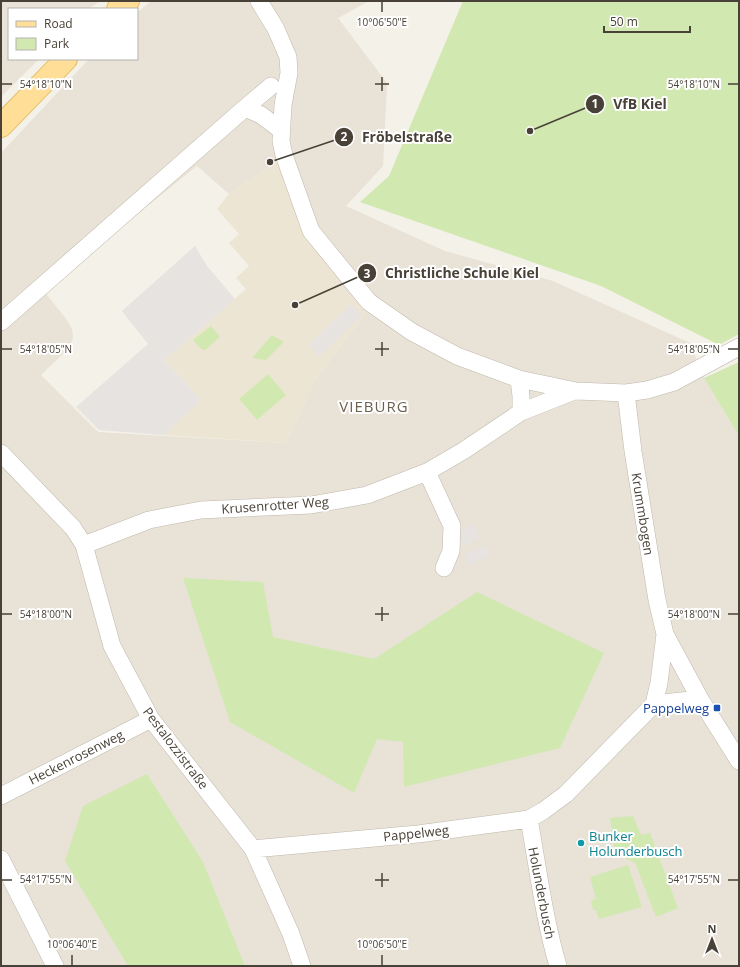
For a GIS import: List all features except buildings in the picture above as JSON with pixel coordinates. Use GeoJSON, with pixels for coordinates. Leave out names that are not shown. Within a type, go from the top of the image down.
{"type":"FeatureCollection","features":[{"type":"Feature","properties":{"kind":"main road"},"geometry":{"type":"LineString","coordinates":[[119,8],[128,1]]}},
{"type":"Feature","properties":{"kind":"main road"},"geometry":{"type":"LineString","coordinates":[[1,126],[65,60]]}},
{"type":"Feature","properties":{"kind":"street","name":"Krusenrotter Weg"},"geometry":{"type":"LineString","coordinates":[[259,1],[276,29],[288,58],[289,73],[281,130],[284,155],[311,231],[364,298],[412,332],[458,356],[519,379],[576,391],[626,393],[647,390],[674,382],[739,347]]}},
{"type":"Feature","properties":{"kind":"street"},"geometry":{"type":"LineString","coordinates":[[1,322],[270,86]]}},
{"type":"Feature","properties":{"kind":"street"},"geometry":{"type":"LineString","coordinates":[[245,108],[261,115],[281,130]]}},
{"type":"Feature","properties":{"kind":"street"},"geometry":{"type":"LineString","coordinates":[[519,379],[521,412]]}},
{"type":"Feature","properties":{"kind":"street","name":"Krusenrotter Weg"},"geometry":{"type":"LineString","coordinates":[[84,545],[149,520],[201,510],[311,505],[367,495],[427,472],[463,451],[521,412],[576,391]]}},
{"type":"Feature","properties":{"kind":"street","name":"Krummbogen"},"geometry":{"type":"LineString","coordinates":[[626,393],[633,451],[657,600],[665,634],[700,700],[739,761]]}},
{"type":"Feature","properties":{"kind":"street","name":"Pestalozzistraße"},"geometry":{"type":"LineString","coordinates":[[1,453],[73,528],[84,545],[112,646],[151,719],[252,849],[291,934],[302,966]]}},
{"type":"Feature","properties":{"kind":"street"},"geometry":{"type":"LineString","coordinates":[[427,472],[452,526],[451,551],[444,568]]}},
{"type":"Feature","properties":{"kind":"street","name":"Krummbogen"},"geometry":{"type":"LineString","coordinates":[[654,704],[659,683],[665,634]]}},
{"type":"Feature","properties":{"kind":"street"},"geometry":{"type":"LineString","coordinates":[[654,704],[700,700]]}},
{"type":"Feature","properties":{"kind":"street","name":"Pappelweg"},"geometry":{"type":"LineString","coordinates":[[252,849],[418,834],[529,819],[544,811],[566,794],[654,704]]}},
{"type":"Feature","properties":{"kind":"street","name":"Heckenrosenweg"},"geometry":{"type":"LineString","coordinates":[[1,796],[151,719]]}},
{"type":"Feature","properties":{"kind":"street","name":"Holunderbusch"},"geometry":{"type":"LineString","coordinates":[[529,819],[537,873],[550,940],[558,966]]}},
{"type":"Feature","properties":{"kind":"street"},"geometry":{"type":"LineString","coordinates":[[1,859],[55,966]]}},
{"type":"Feature","properties":{"kind":"shaded area"},"geometry":{"type":"Polygon","coordinates":[[[1,1],[100,1],[90,8],[8,8],[8,60],[38,60],[1,97],[1,1]]]}},
{"type":"Feature","properties":{"kind":"shaded area"},"geometry":{"type":"Polygon","coordinates":[[[151,1],[369,1],[338,18],[387,83],[383,166],[346,206],[445,251],[553,281],[690,343],[704,378],[739,436],[739,966],[1,966],[1,153],[88,60],[138,60],[138,12],[151,1]],[[279,160],[229,194],[197,166],[43,290],[67,320],[72,329],[73,338],[69,348],[41,375],[98,432],[286,443],[314,382],[368,310],[348,294],[306,236],[279,160]]]}},
{"type":"Feature","properties":{"kind":"shaded area"},"geometry":{"type":"Polygon","coordinates":[[[279,160],[306,236],[348,294],[368,310],[314,382],[286,443],[164,435],[201,400],[164,360],[246,289],[236,278],[249,266],[229,243],[239,234],[217,209],[229,194],[279,160]]]}},
{"type":"Feature","properties":{"kind":"shaded area"},"geometry":{"type":"Polygon","coordinates":[[[195,246],[207,266],[235,299],[164,360],[201,400],[164,435],[99,430],[76,407],[148,344],[122,311],[195,246]]]}},
{"type":"Feature","properties":{"kind":"shaded area"},"geometry":{"type":"Polygon","coordinates":[[[351,304],[362,315],[319,357],[308,345],[351,304]]]}},
{"type":"Feature","properties":{"kind":"shaded area"},"geometry":{"type":"Polygon","coordinates":[[[473,524],[480,537],[457,549],[457,532],[473,524]]]}},
{"type":"Feature","properties":{"kind":"shaded area"},"geometry":{"type":"Polygon","coordinates":[[[484,546],[490,555],[469,566],[465,555],[484,546]]]}},
{"type":"Feature","properties":{"kind":"green space"},"geometry":{"type":"Polygon","coordinates":[[[463,1],[739,1],[739,334],[719,345],[601,286],[360,202],[389,176],[463,1]]]}},
{"type":"Feature","properties":{"kind":"green space"},"geometry":{"type":"Polygon","coordinates":[[[211,326],[220,337],[205,350],[201,349],[193,340],[211,326]]]}},
{"type":"Feature","properties":{"kind":"green space"},"geometry":{"type":"Polygon","coordinates":[[[272,335],[284,342],[266,360],[252,358],[272,335]]]}},
{"type":"Feature","properties":{"kind":"green space"},"geometry":{"type":"Polygon","coordinates":[[[739,362],[739,436],[704,378],[739,362]]]}},
{"type":"Feature","properties":{"kind":"green space"},"geometry":{"type":"Polygon","coordinates":[[[268,374],[286,395],[257,420],[239,399],[268,374]]]}},
{"type":"Feature","properties":{"kind":"green space"},"geometry":{"type":"Polygon","coordinates":[[[183,578],[263,582],[273,637],[374,659],[477,592],[604,653],[560,748],[404,787],[403,742],[377,739],[354,793],[230,722],[183,578]]]}},
{"type":"Feature","properties":{"kind":"green space"},"geometry":{"type":"Polygon","coordinates":[[[147,774],[203,862],[245,966],[128,966],[65,861],[83,806],[147,774]]]}},
{"type":"Feature","properties":{"kind":"green space"},"geometry":{"type":"Polygon","coordinates":[[[633,816],[641,835],[650,833],[678,908],[656,917],[635,863],[615,853],[610,818],[633,816]]]}},
{"type":"Feature","properties":{"kind":"green space"},"geometry":{"type":"Polygon","coordinates":[[[628,865],[642,907],[599,919],[596,910],[593,910],[591,900],[596,899],[590,877],[628,865]]]}},
{"type":"Feature","properties":{"kind":"place","name":"VfB Kiel"},"geometry":{"type":"Point","coordinates":[530,131]}},
{"type":"Feature","properties":{"kind":"place","name":"Fröbelstraße"},"geometry":{"type":"Point","coordinates":[270,162]}},
{"type":"Feature","properties":{"kind":"place","name":"Christliche Schule Kiel"},"geometry":{"type":"Point","coordinates":[295,305]}},
{"type":"Feature","properties":{"kind":"place","name":"Pappelweg"},"geometry":{"type":"Point","coordinates":[717,708]}},
{"type":"Feature","properties":{"kind":"place","name":"Bunker Holunderbusch"},"geometry":{"type":"Point","coordinates":[581,843]}},
{"type":"Feature","properties":{"kind":"district","name":"VIEBURG"},"geometry":{"type":"Point","coordinates":[374,406]}}]}
